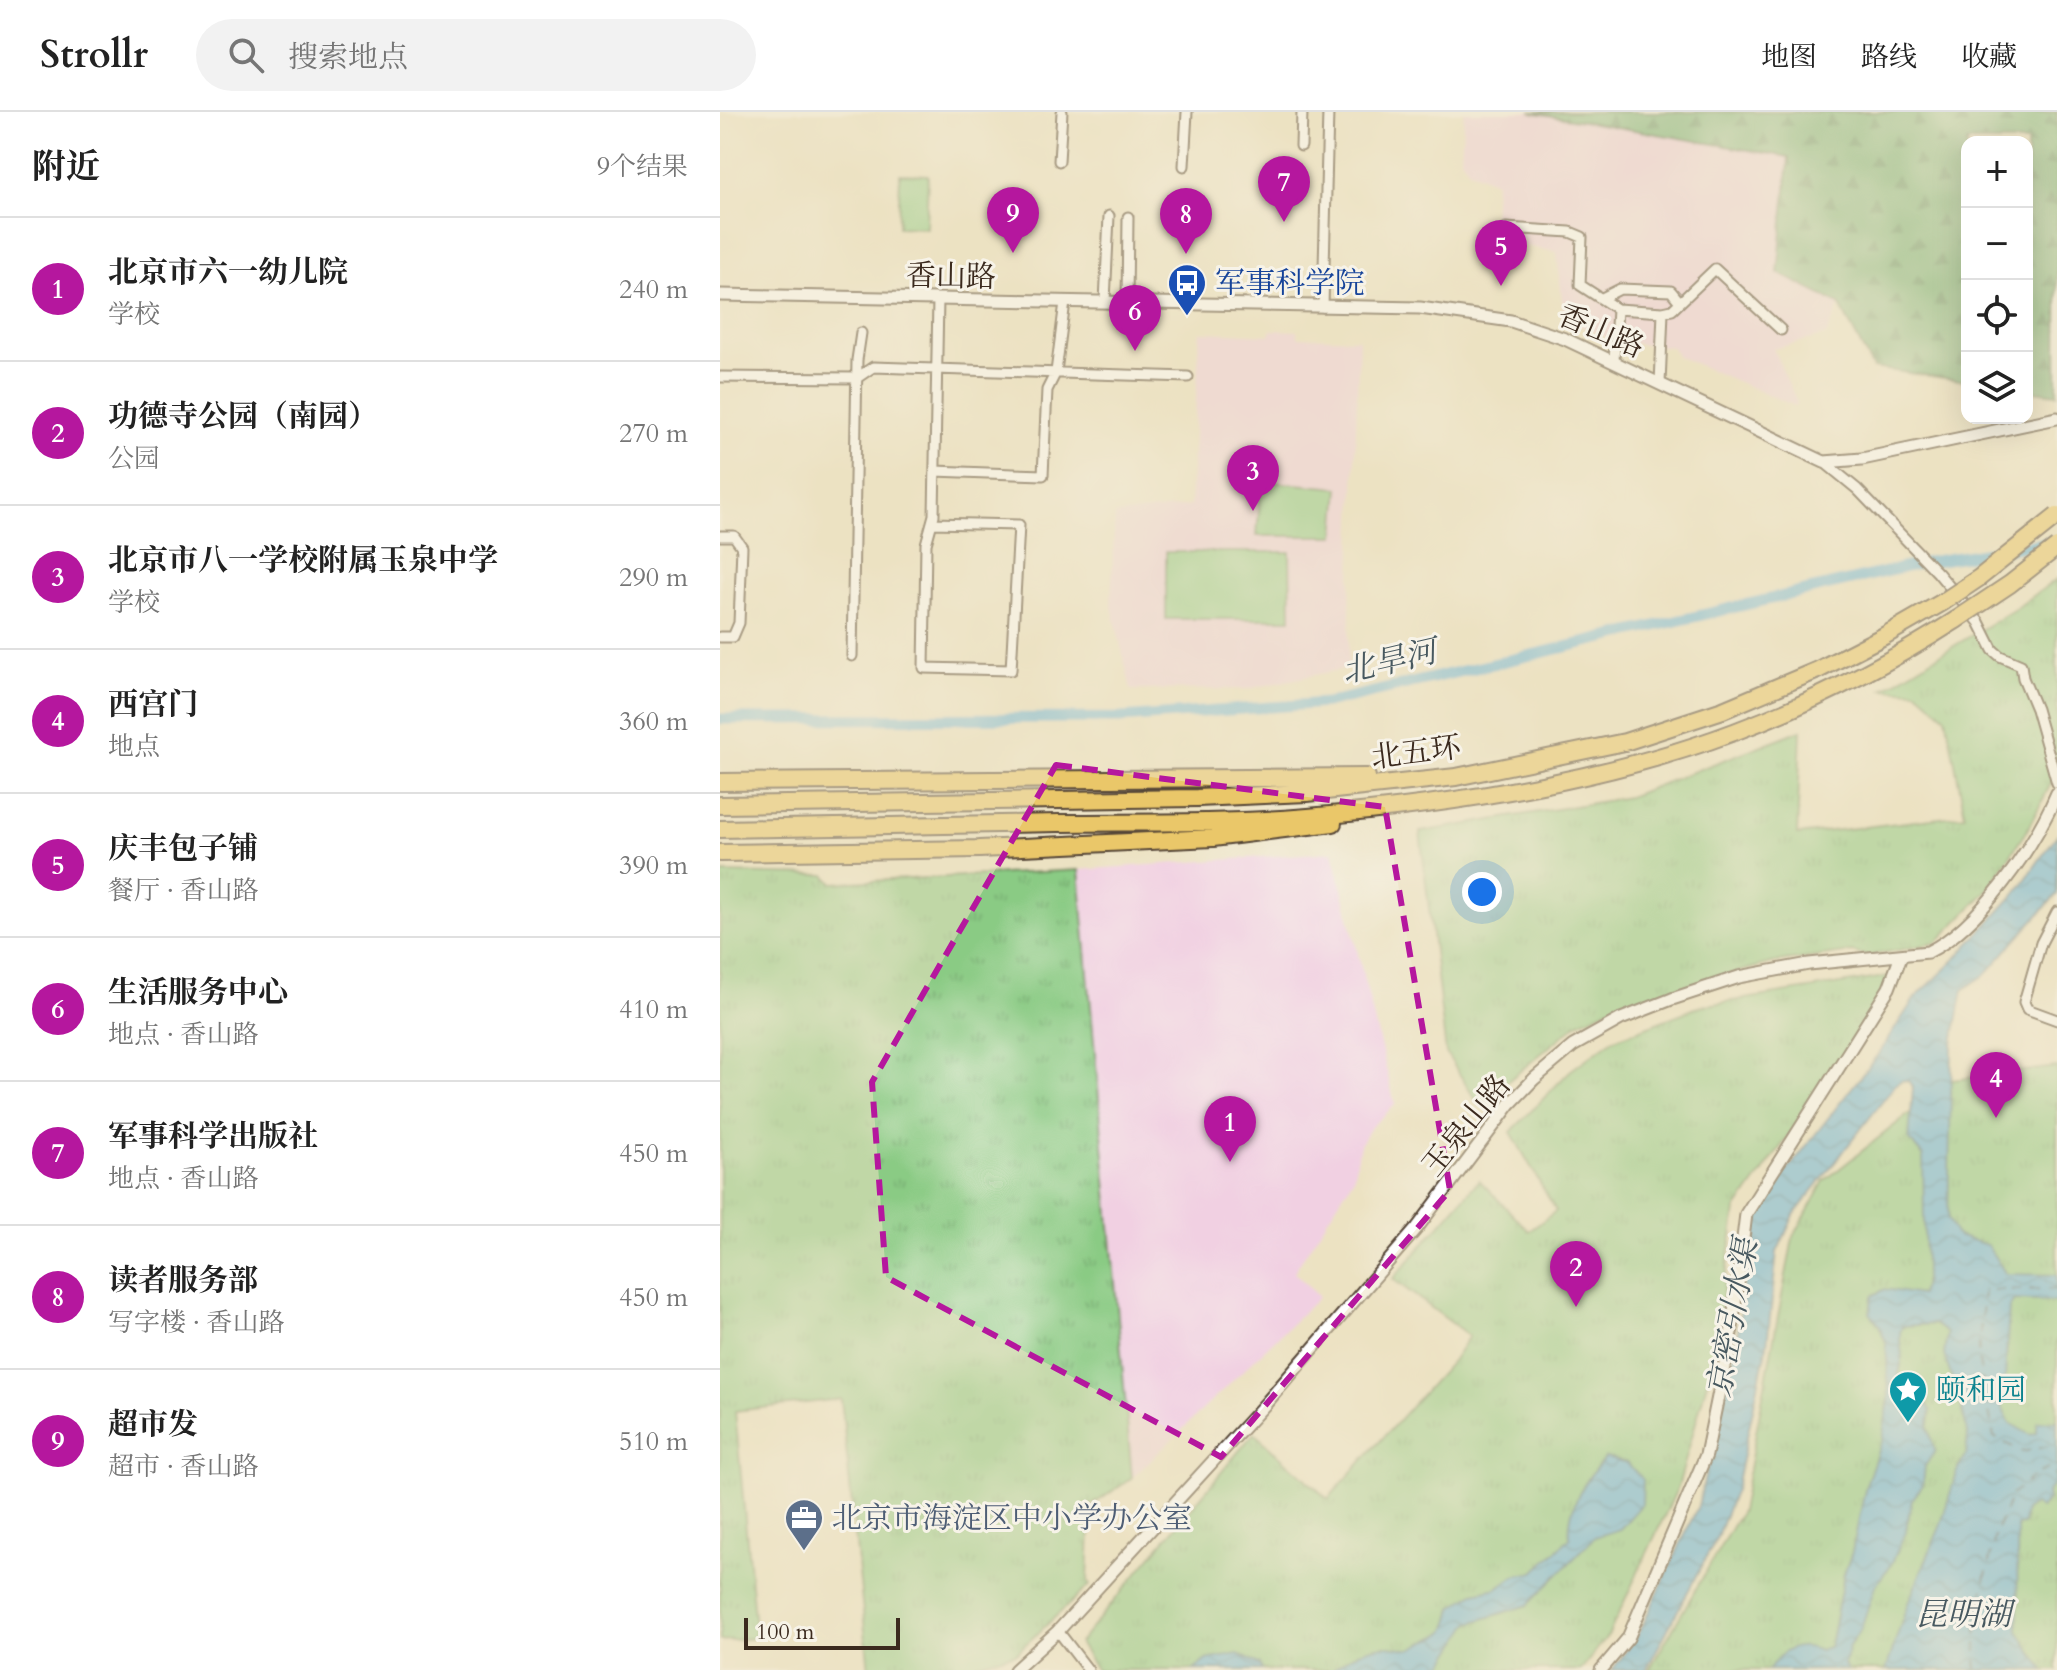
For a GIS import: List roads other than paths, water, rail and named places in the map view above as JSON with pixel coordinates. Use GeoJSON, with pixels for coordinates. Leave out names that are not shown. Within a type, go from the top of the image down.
{"type":"FeatureCollection","features":[{"type":"Feature","properties":{"kind":"highway","name":"北五环"},"geometry":{"type":"LineString","coordinates":[[720,805],[1197,798],[1307,793],[1456,777],[1625,742],[1723,710],[1818,670],[1884,636],[1979,578],[2057,516]]}},
{"type":"Feature","properties":{"kind":"highway","name":"北五环"},"geometry":{"type":"LineString","coordinates":[[720,829],[1307,817],[1507,791],[1631,763],[1732,733],[1833,690],[1956,620],[2010,584],[2057,547]]}},
{"type":"Feature","properties":{"kind":"highway"},"geometry":{"type":"LineString","coordinates":[[720,782],[1456,777]]}},
{"type":"Feature","properties":{"kind":"highway"},"geometry":{"type":"LineString","coordinates":[[720,853],[979,849],[1213,838],[1313,827],[1439,802]]}},
{"type":"Feature","properties":{"kind":"street"},"geometry":{"type":"LineString","coordinates":[[1059,161],[1062,112]]}},
{"type":"Feature","properties":{"kind":"street"},"geometry":{"type":"LineString","coordinates":[[1184,166],[1187,112]]}},
{"type":"Feature","properties":{"kind":"street"},"geometry":{"type":"LineString","coordinates":[[1301,146],[1302,112]]}},
{"type":"Feature","properties":{"kind":"street"},"geometry":{"type":"LineString","coordinates":[[1323,307],[1328,112]]}},
{"type":"Feature","properties":{"kind":"street"},"geometry":{"type":"LineString","coordinates":[[1105,302],[1109,216]]}},
{"type":"Feature","properties":{"kind":"street"},"geometry":{"type":"LineString","coordinates":[[1127,303],[1128,217]]}},
{"type":"Feature","properties":{"kind":"street"},"geometry":{"type":"LineString","coordinates":[[1506,228],[1570,232],[1582,237],[1580,285],[1617,309],[1672,310],[1715,269],[1781,330]]}},
{"type":"Feature","properties":{"kind":"street"},"geometry":{"type":"LineString","coordinates":[[1602,298],[1620,289],[1633,289],[1671,291],[1680,302]]}},
{"type":"Feature","properties":{"kind":"street","name":"香山路"},"geometry":{"type":"LineString","coordinates":[[720,295],[1420,308],[1473,314],[1511,321],[1614,361],[1824,462]]}},
{"type":"Feature","properties":{"kind":"street"},"geometry":{"type":"LineString","coordinates":[[932,523],[1019,525],[1011,670],[924,668],[926,544],[932,523],[935,471],[938,299]]}},
{"type":"Feature","properties":{"kind":"street"},"geometry":{"type":"LineString","coordinates":[[935,471],[1043,475],[1047,390],[1056,372],[1059,328],[1065,302]]}},
{"type":"Feature","properties":{"kind":"street"},"geometry":{"type":"LineString","coordinates":[[1614,361],[1617,309]]}},
{"type":"Feature","properties":{"kind":"street"},"geometry":{"type":"LineString","coordinates":[[1660,384],[1663,312]]}},
{"type":"Feature","properties":{"kind":"street"},"geometry":{"type":"LineString","coordinates":[[852,656],[857,378],[861,333]]}},
{"type":"Feature","properties":{"kind":"street"},"geometry":{"type":"LineString","coordinates":[[720,377],[857,378],[873,367],[936,367],[1188,377]]}},
{"type":"Feature","properties":{"kind":"street"},"geometry":{"type":"LineString","coordinates":[[1824,462],[1862,459],[2057,418]]}},
{"type":"Feature","properties":{"kind":"street"},"geometry":{"type":"LineString","coordinates":[[1824,462],[1857,489],[1938,573],[1979,622],[1993,650],[2021,665],[2057,783]]}},
{"type":"Feature","properties":{"kind":"street"},"geometry":{"type":"LineString","coordinates":[[720,536],[734,536],[742,547],[739,623],[733,637],[720,637]]}},
{"type":"Feature","properties":{"kind":"street","name":"玉泉山路"},"geometry":{"type":"LineString","coordinates":[[1015,1670],[1058,1631],[1267,1402],[1417,1228],[1496,1121],[1551,1063],[1596,1031],[1706,987],[1786,968],[1928,952],[1946,943],[1964,926],[2026,849],[2056,798]]}},
{"type":"Feature","properties":{"kind":"street"},"geometry":{"type":"LineString","coordinates":[[2056,1020],[2027,1009],[2024,1002],[2041,943],[2057,912]]}},
{"type":"Feature","properties":{"kind":"street"},"geometry":{"type":"LineString","coordinates":[[1601,1670],[1628,1638],[1706,1455],[1732,1328],[1746,1214],[1889,988],[1901,956]]}},
{"type":"Feature","properties":{"kind":"street"},"geometry":{"type":"LineString","coordinates":[[1058,1631],[1088,1670]]}},
{"type":"Feature","properties":{"kind":"water","name":"昆明湖"},"geometry":{"type":"Polygon","coordinates":[[[2057,835],[2057,894],[1986,974],[1963,990],[1952,1048],[1948,1219],[1957,1236],[1987,1245],[2006,1274],[2057,1275],[2057,1302],[2014,1300],[2009,1307],[2005,1380],[2000,1394],[2002,1408],[2010,1423],[2030,1435],[2037,1433],[2037,1422],[2057,1421],[2057,1473],[2047,1493],[2048,1500],[2041,1508],[2034,1505],[2025,1511],[2023,1524],[2017,1525],[2018,1631],[2044,1670],[1886,1670],[1908,1603],[1940,1527],[1957,1471],[1966,1455],[1968,1434],[1944,1355],[1947,1333],[1934,1324],[1902,1326],[1902,1360],[1898,1378],[1911,1397],[1917,1399],[1923,1396],[1931,1411],[1928,1428],[1935,1451],[1925,1466],[1923,1485],[1912,1500],[1905,1533],[1892,1563],[1875,1586],[1861,1629],[1849,1646],[1844,1665],[1848,1670],[1768,1670],[1791,1649],[1804,1647],[1820,1651],[1830,1646],[1844,1574],[1852,1552],[1866,1485],[1882,1439],[1889,1400],[1886,1342],[1870,1313],[1872,1296],[1885,1289],[1920,1295],[1925,1280],[1923,1156],[1909,1139],[1913,1087],[1902,1080],[1794,1215],[1777,1252],[1767,1345],[1736,1487],[1716,1539],[1646,1670],[1612,1670],[1638,1635],[1698,1506],[1736,1346],[1748,1249],[1757,1219],[1775,1186],[1879,1053],[1915,998],[2016,893],[2057,835]]]}},
{"type":"Feature","properties":{"kind":"water"},"geometry":{"type":"Polygon","coordinates":[[[1606,1457],[1627,1463],[1643,1480],[1642,1504],[1620,1529],[1595,1537],[1528,1605],[1470,1623],[1440,1670],[1332,1670],[1365,1650],[1380,1646],[1412,1649],[1437,1637],[1445,1631],[1453,1608],[1474,1593],[1497,1588],[1514,1576],[1534,1572],[1570,1538],[1574,1505],[1591,1474],[1606,1457]]]}},
{"type":"Feature","properties":{"kind":"water"},"geometry":{"type":"Polygon","coordinates":[[[1238,1654],[1259,1664],[1262,1670],[1194,1670],[1206,1660],[1238,1654]]]}},
{"type":"Feature","properties":{"kind":"waterway","name":"北旱河"},"geometry":{"type":"LineString","coordinates":[[720,719],[1121,718],[1326,703],[1928,562],[2057,541]]}},
{"type":"Feature","properties":{"kind":"place","name":"军事科学出版社"},"geometry":{"type":"Point","coordinates":[1284,222]}},
{"type":"Feature","properties":{"kind":"place","name":"超市发"},"geometry":{"type":"Point","coordinates":[1013,253]}},
{"type":"Feature","properties":{"kind":"place","name":"读者服务部"},"geometry":{"type":"Point","coordinates":[1186,254]}},
{"type":"Feature","properties":{"kind":"place","name":"庆丰包子铺"},"geometry":{"type":"Point","coordinates":[1501,286]}},
{"type":"Feature","properties":{"kind":"place","name":"军事科学院"},"geometry":{"type":"Point","coordinates":[1187,317]}},
{"type":"Feature","properties":{"kind":"place","name":"生活服务中心"},"geometry":{"type":"Point","coordinates":[1135,351]}},
{"type":"Feature","properties":{"kind":"place","name":"北京市八一学校附属玉泉中学"},"geometry":{"type":"Point","coordinates":[1253,511]}},
{"type":"Feature","properties":{"kind":"place","name":"西宫门"},"geometry":{"type":"Point","coordinates":[1996,1118]}},
{"type":"Feature","properties":{"kind":"place","name":"北京市六一幼儿院"},"geometry":{"type":"Point","coordinates":[1230,1162]}},
{"type":"Feature","properties":{"kind":"place","name":"功德寺公园（南园）"},"geometry":{"type":"Point","coordinates":[1576,1307]}},
{"type":"Feature","properties":{"kind":"place","name":"颐和园"},"geometry":{"type":"Point","coordinates":[1908,1424]}},
{"type":"Feature","properties":{"kind":"place","name":"北京市海淀区中小学办公室"},"geometry":{"type":"Point","coordinates":[804,1552]}},
{"type":"Feature","properties":{"kind":"water label","name":"京密引水渠"},"geometry":{"type":"Point","coordinates":[1732,1318]}}]}
